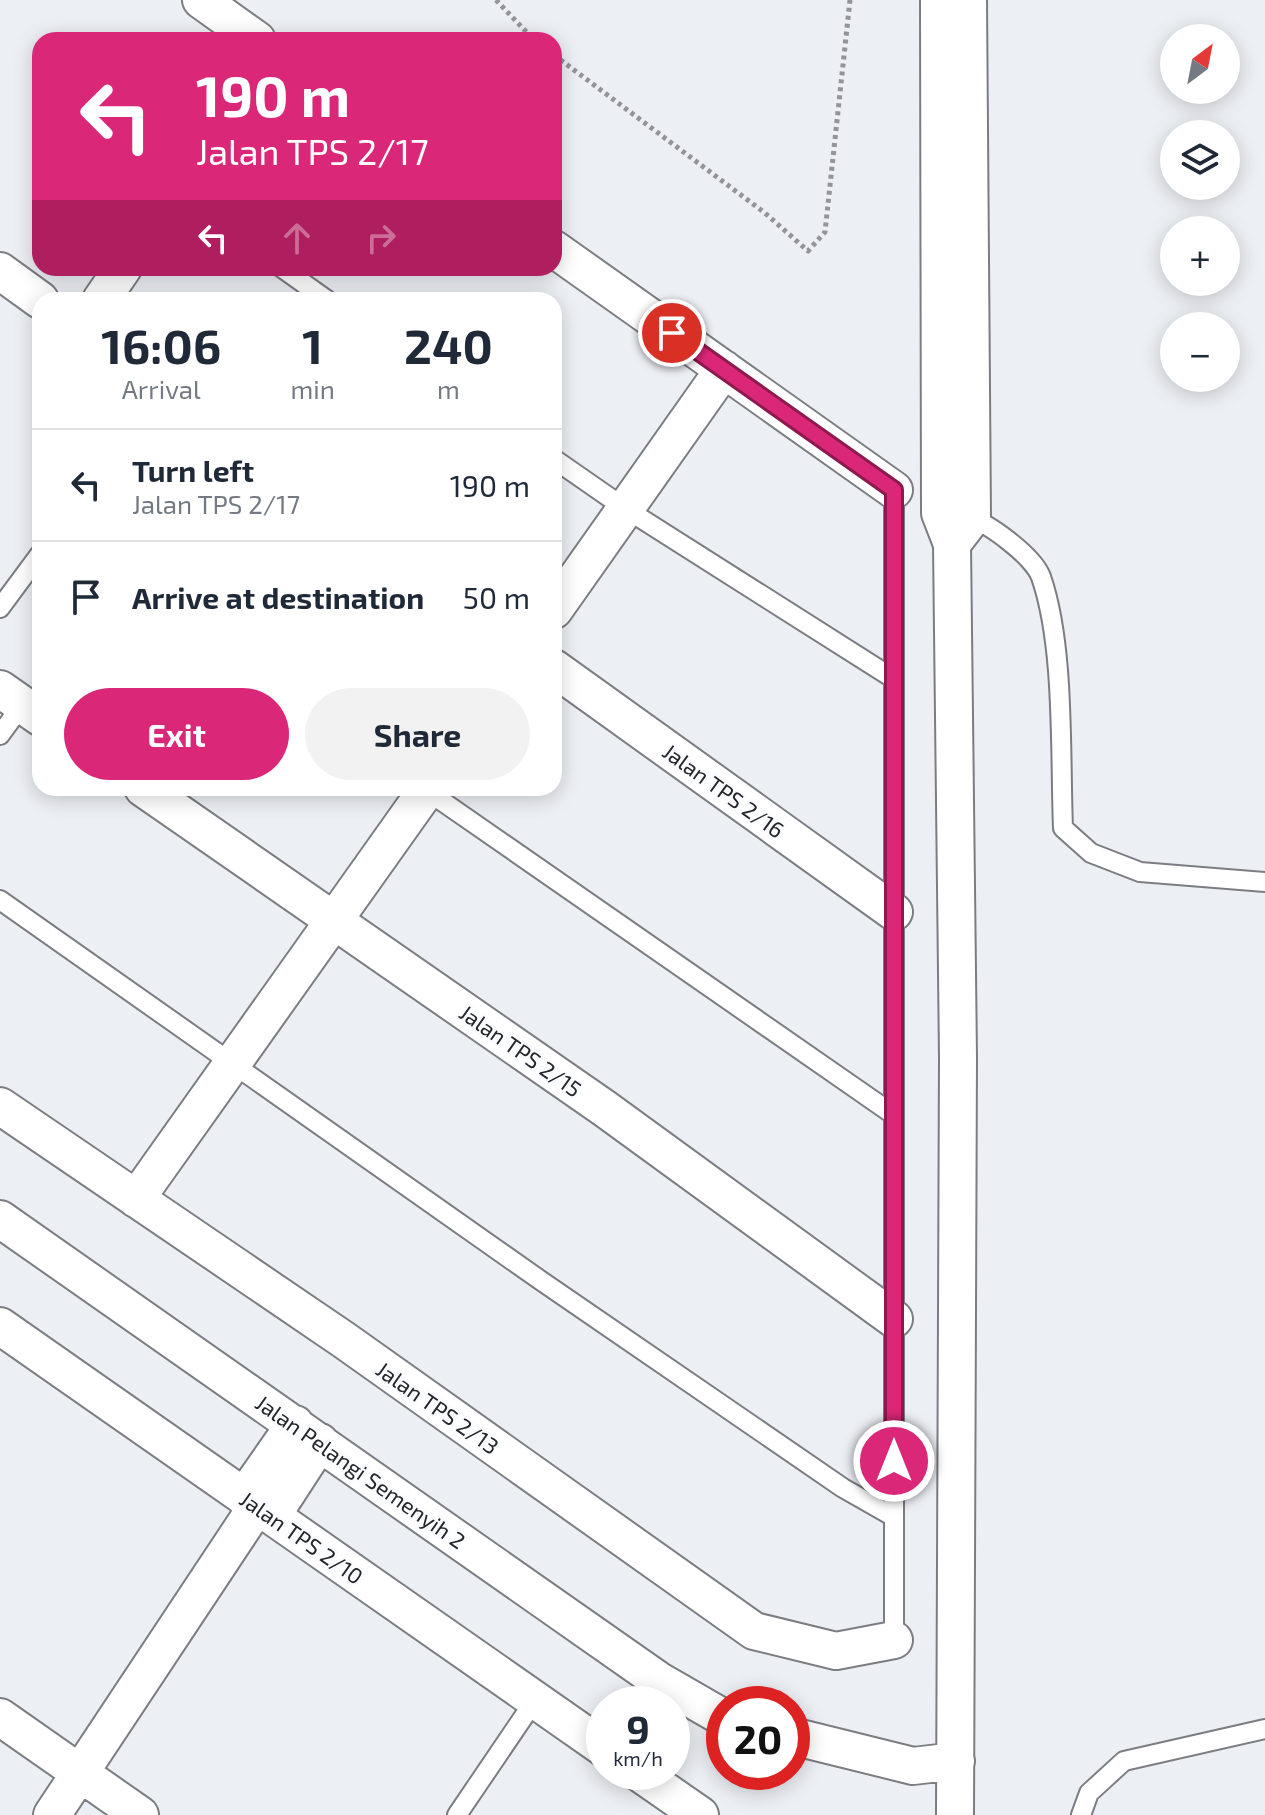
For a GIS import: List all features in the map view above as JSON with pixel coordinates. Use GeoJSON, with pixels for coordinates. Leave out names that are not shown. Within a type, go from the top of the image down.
{"type":"FeatureCollection","features":[{"type":"Feature","properties":{"kind":"street"},"geometry":{"type":"LineString","coordinates":[[201,0],[246,32]]}},
{"type":"Feature","properties":{"kind":"street"},"geometry":{"type":"LineString","coordinates":[[939,0],[955,525],[957,1815]]}},
{"type":"Feature","properties":{"kind":"street"},"geometry":{"type":"LineString","coordinates":[[955,525],[968,0]]}},
{"type":"Feature","properties":{"kind":"street"},"geometry":{"type":"LineString","coordinates":[[562,255],[894,490]]}},
{"type":"Feature","properties":{"kind":"street"},"geometry":{"type":"LineString","coordinates":[[0,271],[32,294]]}},
{"type":"Feature","properties":{"kind":"street"},"geometry":{"type":"LineString","coordinates":[[562,599],[724,369]]}},
{"type":"Feature","properties":{"kind":"street","name":"Jalan TPS 2/16"},"geometry":{"type":"LineString","coordinates":[[562,674],[894,912]]}},
{"type":"Feature","properties":{"kind":"street","name":"Jalan TPS 2/15"},"geometry":{"type":"LineString","coordinates":[[154,796],[604,1108],[894,1319]]}},
{"type":"Feature","properties":{"kind":"street"},"geometry":{"type":"LineString","coordinates":[[136,1199],[421,796]]}},
{"type":"Feature","properties":{"kind":"street","name":"Jalan TPS 2/13"},"geometry":{"type":"LineString","coordinates":[[0,1106],[344,1340],[754,1631],[836,1651],[894,1640]]}},
{"type":"Feature","properties":{"kind":"street","name":"Jalan Pelangi Semenyih 2"},"geometry":{"type":"LineString","coordinates":[[0,1219],[658,1680],[706,1708]]}},
{"type":"Feature","properties":{"kind":"street","name":"Jalan TPS 2/10"},"geometry":{"type":"LineString","coordinates":[[0,1326],[586,1735]]}},
{"type":"Feature","properties":{"kind":"street"},"geometry":{"type":"LineString","coordinates":[[52,1815],[307,1433]]}},
{"type":"Feature","properties":{"kind":"street"},"geometry":{"type":"LineString","coordinates":[[0,1717],[140,1815]]}},
{"type":"Feature","properties":{"kind":"street"},"geometry":{"type":"LineString","coordinates":[[810,1740],[913,1766],[956,1761]]}},
{"type":"Feature","properties":{"kind":"street"},"geometry":{"type":"LineString","coordinates":[[664,1790],[700,1815]]}},
{"type":"Feature","properties":{"kind":"lane"},"geometry":{"type":"LineString","coordinates":[[293,276],[316,292]]}},
{"type":"Feature","properties":{"kind":"lane"},"geometry":{"type":"LineString","coordinates":[[562,465],[626,509],[894,679]]}},
{"type":"Feature","properties":{"kind":"lane"},"geometry":{"type":"LineString","coordinates":[[894,490],[894,1640]]}},
{"type":"Feature","properties":{"kind":"lane"},"geometry":{"type":"LineString","coordinates":[[955,525],[1022,550],[1040,575],[1055,648],[1063,828],[1091,853],[1140,872],[1265,882]]}},
{"type":"Feature","properties":{"kind":"lane"},"geometry":{"type":"LineString","coordinates":[[0,608],[32,565]]}},
{"type":"Feature","properties":{"kind":"lane"},"geometry":{"type":"LineString","coordinates":[[0,735],[21,704]]}},
{"type":"Feature","properties":{"kind":"lane"},"geometry":{"type":"LineString","coordinates":[[436,796],[894,1115]]}},
{"type":"Feature","properties":{"kind":"lane"},"geometry":{"type":"LineString","coordinates":[[0,900],[566,1299],[843,1488],[894,1517]]}},
{"type":"Feature","properties":{"kind":"lane"},"geometry":{"type":"LineString","coordinates":[[457,1815],[535,1700]]}},
{"type":"Feature","properties":{"kind":"lane"},"geometry":{"type":"LineString","coordinates":[[1081,1815],[1089,1793],[1124,1761],[1265,1729]]}},
{"type":"Feature","properties":{"kind":"path"},"geometry":{"type":"LineString","coordinates":[[496,0],[526,32]]}},
{"type":"Feature","properties":{"kind":"path"},"geometry":{"type":"LineString","coordinates":[[562,61],[765,213],[808,251],[825,232],[850,0]]}},
{"type":"Feature","properties":{"kind":"route"},"geometry":{"type":"LineString","coordinates":[[672,333],[894,490],[894,1461]]}}]}
